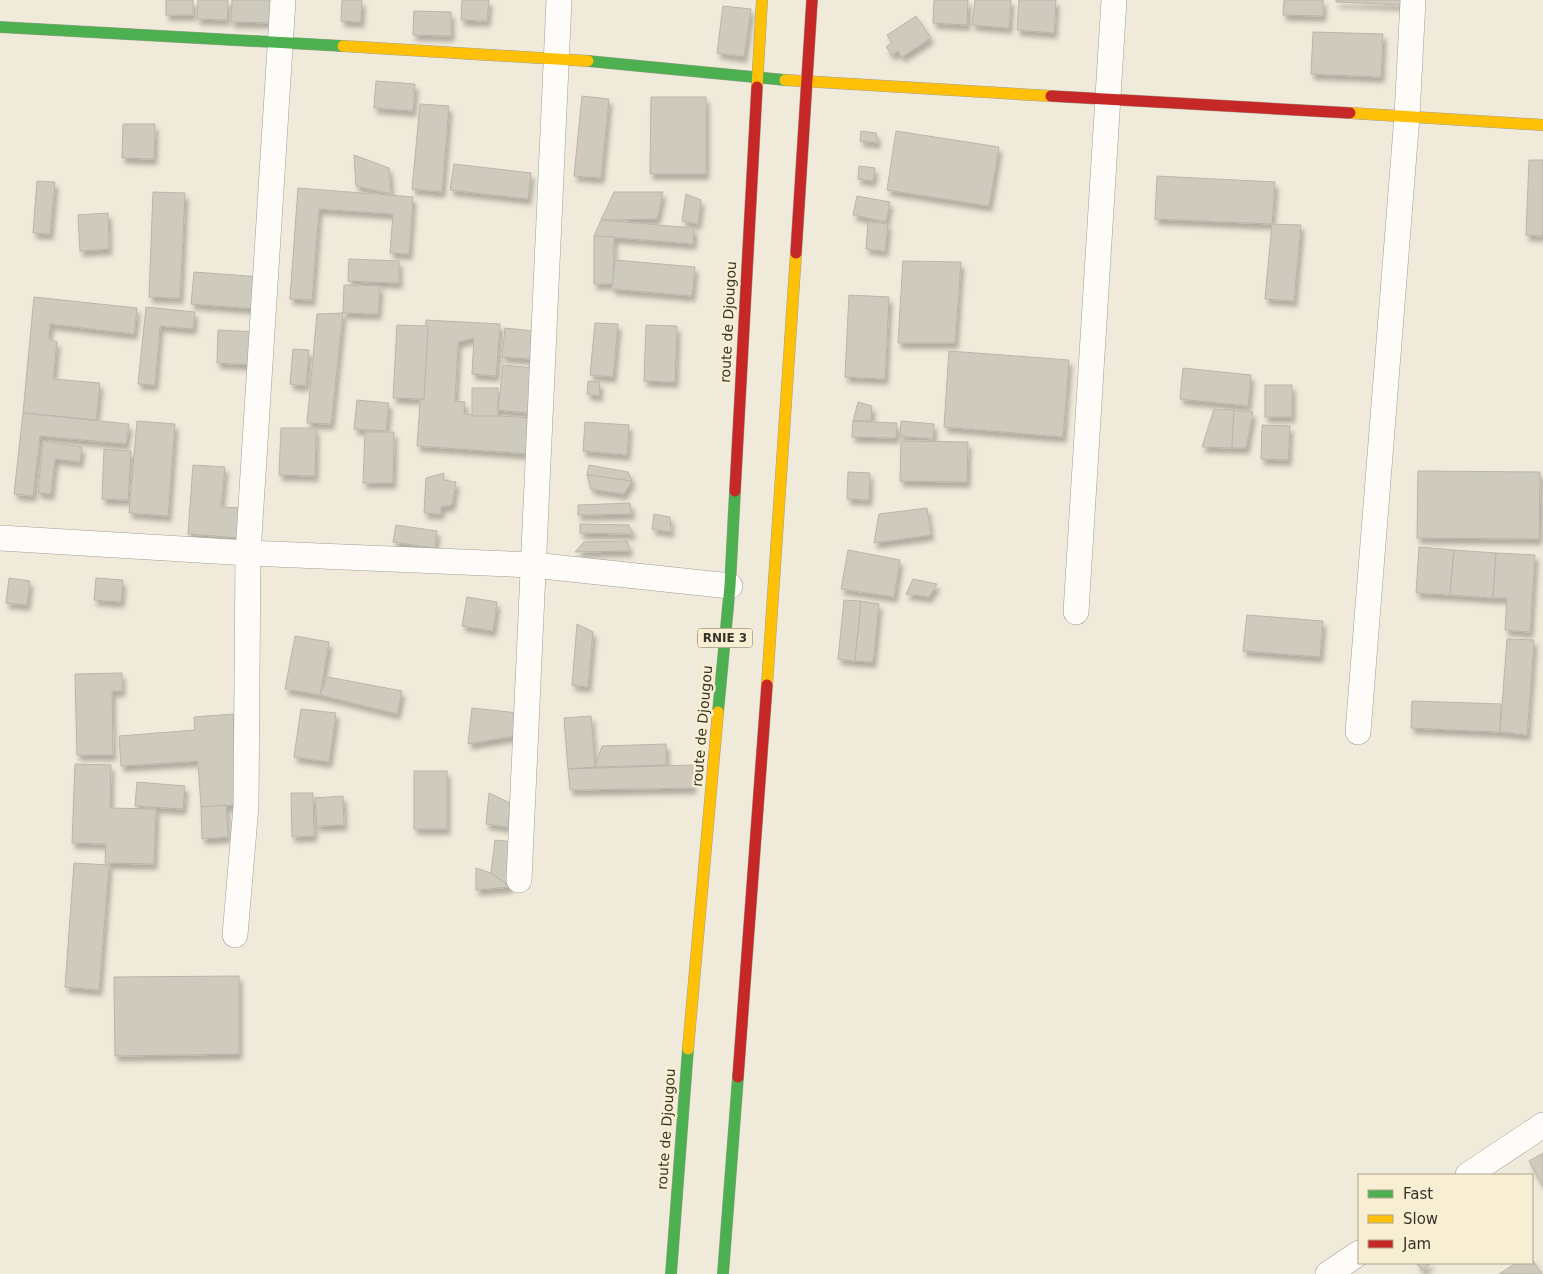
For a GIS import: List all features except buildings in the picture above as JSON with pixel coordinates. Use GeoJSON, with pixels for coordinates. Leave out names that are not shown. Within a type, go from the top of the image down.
{"type":"FeatureCollection","features":[{"type":"Feature","properties":{"kind":"main road","name":"route de Djougou"},"geometry":{"type":"LineString","coordinates":[[671,1274],[680,1131],[730,586],[756,77],[762,0]]}},
{"type":"Feature","properties":{"kind":"main road","name":"RNIE 3"},"geometry":{"type":"LineString","coordinates":[[723,1274],[774,605],[812,0]]}},
{"type":"Feature","properties":{"kind":"main road"},"geometry":{"type":"LineString","coordinates":[[0,27],[555,58],[807,82],[1407,116],[1487,124],[1543,125]]}},
{"type":"Feature","properties":{"kind":"street"},"geometry":{"type":"LineString","coordinates":[[235,935],[246,806],[248,553],[283,0]]}},
{"type":"Feature","properties":{"kind":"street"},"geometry":{"type":"LineString","coordinates":[[519,880],[558,0]]}},
{"type":"Feature","properties":{"kind":"street"},"geometry":{"type":"LineString","coordinates":[[1076,612],[1114,0]]}},
{"type":"Feature","properties":{"kind":"street"},"geometry":{"type":"LineString","coordinates":[[1358,732],[1407,116],[1413,0]]}},
{"type":"Feature","properties":{"kind":"street"},"geometry":{"type":"LineString","coordinates":[[0,538],[248,553],[533,565],[730,586]]}},
{"type":"Feature","properties":{"kind":"street"},"geometry":{"type":"LineString","coordinates":[[1470,1174],[1543,1125]]}},
{"type":"Feature","properties":{"kind":"street"},"geometry":{"type":"LineString","coordinates":[[1328,1274],[1358,1254]]}},
{"type":"Feature","properties":{"kind":"traffic: fast"},"geometry":{"type":"LineString","coordinates":[[0,27],[343,46]]}},
{"type":"Feature","properties":{"kind":"traffic: fast"},"geometry":{"type":"LineString","coordinates":[[588,61],[785,80]]}},
{"type":"Feature","properties":{"kind":"traffic: fast"},"geometry":{"type":"LineString","coordinates":[[718,712],[730,586],[735,491]]}},
{"type":"Feature","properties":{"kind":"traffic: fast"},"geometry":{"type":"LineString","coordinates":[[671,1274],[688,1049]]}},
{"type":"Feature","properties":{"kind":"traffic: fast"},"geometry":{"type":"LineString","coordinates":[[723,1274],[738,1077]]}},
{"type":"Feature","properties":{"kind":"traffic: slow"},"geometry":{"type":"LineString","coordinates":[[757,87],[762,0]]}},
{"type":"Feature","properties":{"kind":"traffic: slow"},"geometry":{"type":"LineString","coordinates":[[343,46],[588,61]]}},
{"type":"Feature","properties":{"kind":"traffic: slow"},"geometry":{"type":"LineString","coordinates":[[785,80],[1051,96]]}},
{"type":"Feature","properties":{"kind":"traffic: slow"},"geometry":{"type":"LineString","coordinates":[[1350,113],[1543,125]]}},
{"type":"Feature","properties":{"kind":"traffic: slow"},"geometry":{"type":"LineString","coordinates":[[767,685],[796,253]]}},
{"type":"Feature","properties":{"kind":"traffic: slow"},"geometry":{"type":"LineString","coordinates":[[688,1049],[718,712]]}},
{"type":"Feature","properties":{"kind":"traffic: jam"},"geometry":{"type":"LineString","coordinates":[[796,253],[812,0]]}},
{"type":"Feature","properties":{"kind":"traffic: jam"},"geometry":{"type":"LineString","coordinates":[[735,491],[757,87]]}},
{"type":"Feature","properties":{"kind":"traffic: jam"},"geometry":{"type":"LineString","coordinates":[[1051,96],[1350,113]]}},
{"type":"Feature","properties":{"kind":"traffic: jam"},"geometry":{"type":"LineString","coordinates":[[738,1077],[767,685]]}}]}
